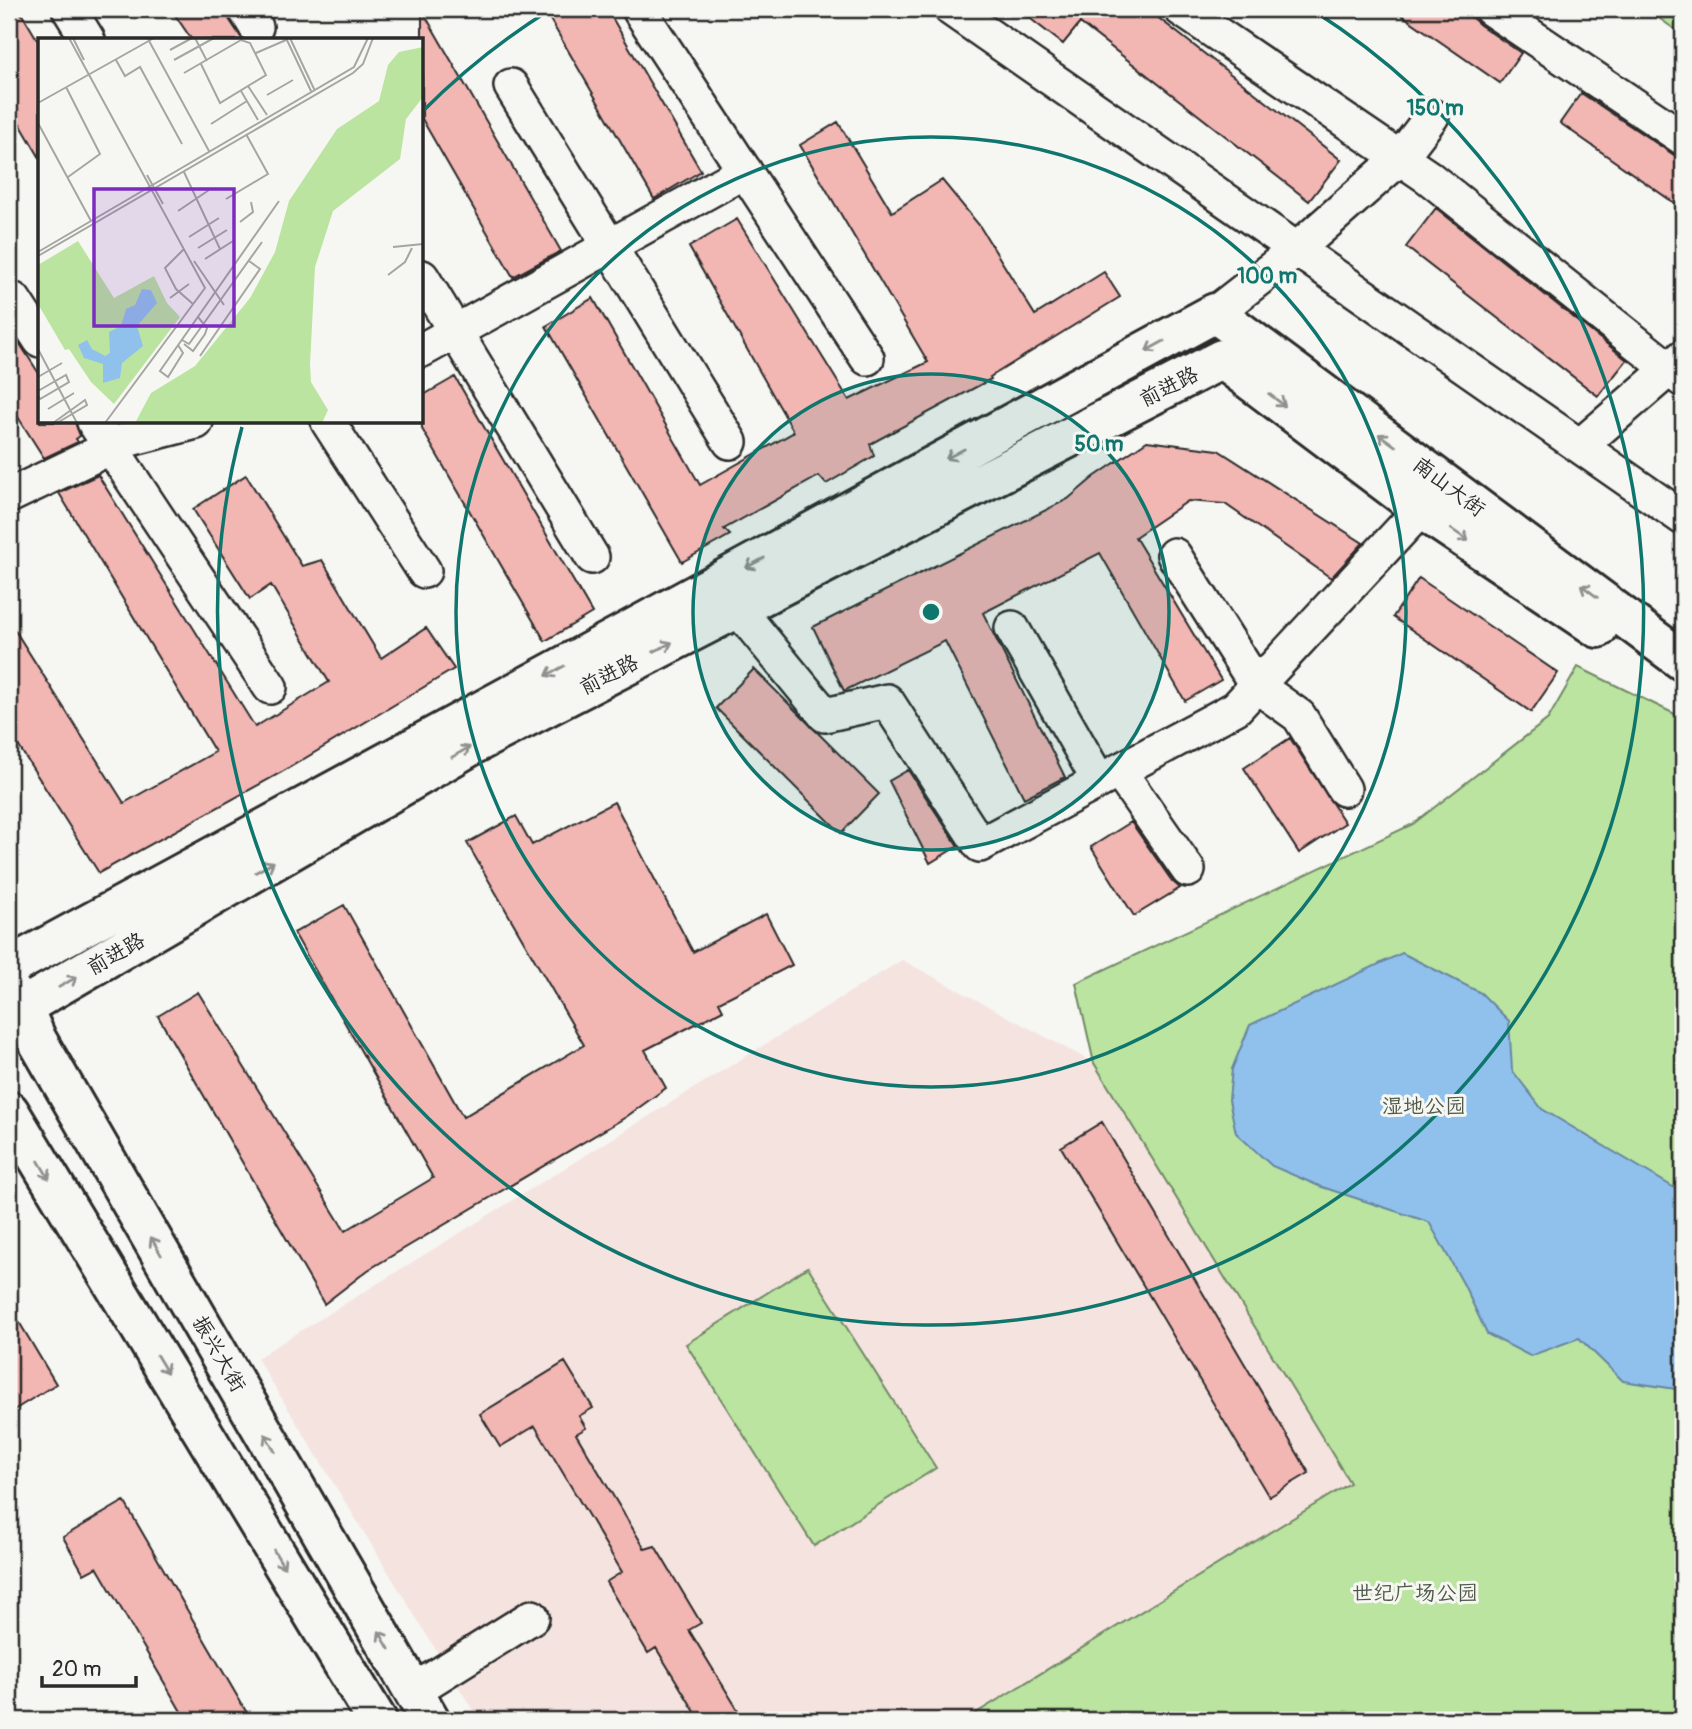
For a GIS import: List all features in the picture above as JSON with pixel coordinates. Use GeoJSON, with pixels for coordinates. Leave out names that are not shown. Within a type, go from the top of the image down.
{"type":"FeatureCollection","features":[{"type":"Feature","properties":{"kind":"street"},"geometry":{"type":"LineString","coordinates":[[69,9],[87,38]]}},
{"type":"Feature","properties":{"kind":"street"},"geometry":{"type":"LineString","coordinates":[[951,9],[1683,518]]}},
{"type":"Feature","properties":{"kind":"street"},"geometry":{"type":"LineString","coordinates":[[1181,9],[1428,177],[1679,369],[1580,446]]}},
{"type":"Feature","properties":{"kind":"street"},"geometry":{"type":"LineString","coordinates":[[1490,9],[1683,138]]}},
{"type":"Feature","properties":{"kind":"street"},"geometry":{"type":"LineString","coordinates":[[639,11],[867,358]]}},
{"type":"Feature","properties":{"kind":"street"},"geometry":{"type":"LineString","coordinates":[[511,86],[730,442]]}},
{"type":"Feature","properties":{"kind":"street"},"geometry":{"type":"LineString","coordinates":[[1215,313],[1297,249],[1400,158],[1432,116]]}},
{"type":"Feature","properties":{"kind":"street"},"geometry":{"type":"LineString","coordinates":[[424,349],[745,171]]}},
{"type":"Feature","properties":{"kind":"street"},"geometry":{"type":"LineString","coordinates":[[424,280],[592,556]]}},
{"type":"Feature","properties":{"kind":"street"},"geometry":{"type":"LineString","coordinates":[[14,300],[38,337]]}},
{"type":"Feature","properties":{"kind":"street","name":"南山大街"},"geometry":{"type":"LineString","coordinates":[[1215,313],[1683,661]]}},
{"type":"Feature","properties":{"kind":"street","name":"前进路"},"geometry":{"type":"LineString","coordinates":[[9,967],[1215,313]]}},
{"type":"Feature","properties":{"kind":"street","name":"南山大街"},"geometry":{"type":"LineString","coordinates":[[1222,359],[1421,509],[1683,687]]}},
{"type":"Feature","properties":{"kind":"street","name":"前进路"},"geometry":{"type":"LineString","coordinates":[[14,1004],[474,744],[1222,359]]}},
{"type":"Feature","properties":{"kind":"street"},"geometry":{"type":"LineString","coordinates":[[9,496],[103,434],[126,440],[188,424]]}},
{"type":"Feature","properties":{"kind":"street"},"geometry":{"type":"LineString","coordinates":[[329,424],[424,571]]}},
{"type":"Feature","properties":{"kind":"street"},"geometry":{"type":"LineString","coordinates":[[103,434],[270,687]]}},
{"type":"Feature","properties":{"kind":"street"},"geometry":{"type":"LineString","coordinates":[[738,609],[825,715],[887,701],[981,845],[1236,708],[1421,509]]}},
{"type":"Feature","properties":{"kind":"street"},"geometry":{"type":"LineString","coordinates":[[1174,555],[1257,686],[1299,716],[1344,789]]}},
{"type":"Feature","properties":{"kind":"street"},"geometry":{"type":"LineString","coordinates":[[1012,628],[1109,776],[1188,870]]}},
{"type":"Feature","properties":{"kind":"street","name":"振兴大街"},"geometry":{"type":"LineString","coordinates":[[14,1004],[422,1706]]}},
{"type":"Feature","properties":{"kind":"street"},"geometry":{"type":"LineString","coordinates":[[9,1111],[377,1720]]}},
{"type":"Feature","properties":{"kind":"street"},"geometry":{"type":"LineString","coordinates":[[422,1706],[532,1617]]}},
{"type":"Feature","properties":{"kind":"shaded area"},"geometry":{"type":"Polygon","coordinates":[[[902,960],[1094,1063],[1350,1483],[965,1720],[479,1720],[257,1358],[902,960]]]}},
{"type":"Feature","properties":{"kind":"green space"},"geometry":{"type":"Polygon","coordinates":[[[1646,9],[1683,9],[1683,35],[1646,9]]]}},
{"type":"Feature","properties":{"kind":"green space","name":"湿地公园"},"geometry":{"type":"Polygon","coordinates":[[[1578,667],[1683,718],[1683,1720],[965,1720],[1350,1483],[1094,1063],[1076,983],[1413,824],[1548,719],[1578,667]]]}},
{"type":"Feature","properties":{"kind":"green space"},"geometry":{"type":"Polygon","coordinates":[[[808,1267],[936,1468],[814,1546],[686,1344],[808,1267]]]}},
{"type":"Feature","properties":{"kind":"water"},"geometry":{"type":"Polygon","coordinates":[[[1402,953],[1481,993],[1509,1021],[1512,1070],[1542,1109],[1683,1193],[1683,1390],[1623,1381],[1579,1338],[1530,1356],[1487,1334],[1464,1285],[1429,1222],[1319,1186],[1272,1166],[1236,1133],[1229,1100],[1232,1069],[1250,1025],[1402,953]]]}},
{"type":"Feature","properties":{"kind":"building"},"geometry":{"type":"Polygon","coordinates":[[[9,9],[19,9],[38,41],[38,155],[9,105],[9,9]]]}},
{"type":"Feature","properties":{"kind":"building"},"geometry":{"type":"Polygon","coordinates":[[[171,9],[226,9],[229,19],[242,38],[191,38],[171,9]]]}},
{"type":"Feature","properties":{"kind":"building"},"geometry":{"type":"Polygon","coordinates":[[[544,9],[607,9],[701,171],[654,199],[544,9]]]}},
{"type":"Feature","properties":{"kind":"building"},"geometry":{"type":"Polygon","coordinates":[[[1018,9],[1147,9],[1341,160],[1309,201],[1080,23],[1063,44],[1018,9]]]}},
{"type":"Feature","properties":{"kind":"building"},"geometry":{"type":"Polygon","coordinates":[[[1393,9],[1462,9],[1521,53],[1500,83],[1393,9]]]}},
{"type":"Feature","properties":{"kind":"building"},"geometry":{"type":"Polygon","coordinates":[[[422,10],[561,251],[513,277],[424,122],[422,10]]]}},
{"type":"Feature","properties":{"kind":"building"},"geometry":{"type":"Polygon","coordinates":[[[1581,93],[1683,161],[1683,209],[1560,123],[1581,93]]]}},
{"type":"Feature","properties":{"kind":"building"},"geometry":{"type":"Polygon","coordinates":[[[838,122],[892,212],[942,180],[979,225],[1035,315],[1104,272],[1120,297],[990,377],[991,379],[870,444],[874,456],[826,484],[819,476],[724,529],[730,535],[682,562],[546,326],[593,298],[700,485],[794,432],[689,247],[737,219],[849,400],[928,362],[800,145],[838,122]]]}},
{"type":"Feature","properties":{"kind":"building"},"geometry":{"type":"Polygon","coordinates":[[[1436,208],[1627,360],[1598,396],[1406,247],[1436,208]]]}},
{"type":"Feature","properties":{"kind":"building"},"geometry":{"type":"Polygon","coordinates":[[[9,327],[38,372],[38,424],[76,424],[80,436],[76,439],[78,442],[44,458],[9,403],[9,327]]]}},
{"type":"Feature","properties":{"kind":"building"},"geometry":{"type":"Polygon","coordinates":[[[455,377],[592,613],[545,641],[422,429],[424,395],[455,377]]]}},
{"type":"Feature","properties":{"kind":"building"},"geometry":{"type":"Polygon","coordinates":[[[1147,441],[1218,450],[1363,543],[1331,578],[1225,504],[1188,501],[1135,537],[1221,680],[1185,701],[1100,553],[983,613],[1065,777],[1024,798],[945,641],[844,691],[813,627],[1068,499],[1094,477],[1147,441]]]}},
{"type":"Feature","properties":{"kind":"building"},"geometry":{"type":"Polygon","coordinates":[[[98,475],[255,727],[329,682],[271,585],[250,599],[193,509],[246,475],[302,566],[322,560],[381,658],[426,628],[454,669],[282,772],[99,873],[9,731],[9,621],[124,803],[215,752],[59,493],[98,475]]]}},
{"type":"Feature","properties":{"kind":"building"},"geometry":{"type":"Polygon","coordinates":[[[1419,578],[1558,673],[1531,712],[1393,617],[1419,578]]]}},
{"type":"Feature","properties":{"kind":"building"},"geometry":{"type":"Polygon","coordinates":[[[754,669],[879,794],[841,833],[716,708],[754,669]]]}},
{"type":"Feature","properties":{"kind":"building"},"geometry":{"type":"Polygon","coordinates":[[[1290,738],[1345,823],[1299,853],[1244,768],[1290,738]]]}},
{"type":"Feature","properties":{"kind":"building"},"geometry":{"type":"Polygon","coordinates":[[[908,770],[958,846],[930,863],[889,781],[908,770]]]}},
{"type":"Feature","properties":{"kind":"building"},"geometry":{"type":"Polygon","coordinates":[[[614,802],[693,952],[766,914],[792,965],[719,1002],[723,1010],[645,1050],[666,1088],[626,1117],[368,1270],[324,1304],[158,1016],[198,992],[345,1231],[433,1178],[294,933],[344,905],[463,1117],[584,1045],[467,843],[516,816],[532,845],[614,802]]]}},
{"type":"Feature","properties":{"kind":"building"},"geometry":{"type":"Polygon","coordinates":[[[1131,822],[1172,881],[1180,888],[1134,916],[1091,847],[1131,822]]]}},
{"type":"Feature","properties":{"kind":"building"},"geometry":{"type":"Polygon","coordinates":[[[1102,1122],[1309,1473],[1269,1497],[1061,1147],[1102,1122]]]}},
{"type":"Feature","properties":{"kind":"building"},"geometry":{"type":"Polygon","coordinates":[[[9,1305],[56,1384],[9,1413],[9,1305]]]}},
{"type":"Feature","properties":{"kind":"building"},"geometry":{"type":"Polygon","coordinates":[[[565,1362],[593,1408],[579,1416],[586,1428],[576,1434],[645,1549],[655,1546],[701,1623],[689,1630],[744,1720],[700,1720],[656,1648],[648,1653],[606,1582],[622,1572],[535,1426],[500,1447],[480,1414],[565,1362]]]}},
{"type":"Feature","properties":{"kind":"building"},"geometry":{"type":"Polygon","coordinates":[[[124,1501],[251,1720],[186,1720],[97,1567],[84,1574],[63,1537],[124,1501]]]}},
{"type":"Feature","properties":{"kind":"park label","name":"世纪广场公园"},"geometry":{"type":"Point","coordinates":[1415,1593]}}]}
